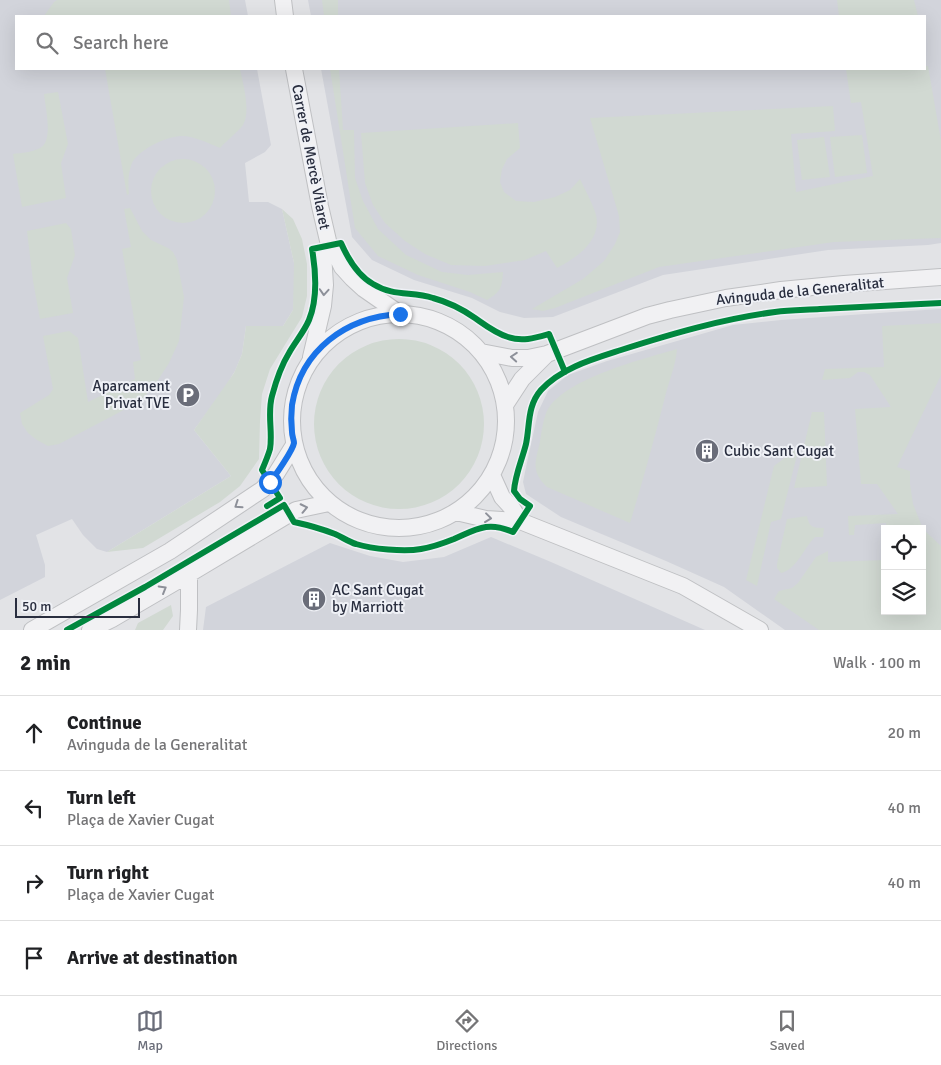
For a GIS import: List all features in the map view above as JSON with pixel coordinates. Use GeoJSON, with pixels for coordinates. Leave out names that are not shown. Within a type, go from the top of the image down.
{"type":"FeatureCollection","features":[{"type":"Feature","properties":{"kind":"street"},"geometry":{"type":"LineString","coordinates":[[283,0],[285,15]]}},
{"type":"Feature","properties":{"kind":"street","name":"Carrer de Mercè Vilaret"},"geometry":{"type":"LineString","coordinates":[[294,70],[329,245],[335,252],[342,267],[352,278],[400,314]]}},
{"type":"Feature","properties":{"kind":"street","name":"Carrer de Mercè Vilaret"},"geometry":{"type":"LineString","coordinates":[[310,361],[323,306],[325,286],[323,253],[329,245]]}},
{"type":"Feature","properties":{"kind":"street","name":"Avinguda de la Generalitat"},"geometry":{"type":"LineString","coordinates":[[481,352],[512,358],[528,358],[547,354],[647,316],[726,298],[781,290],[941,277]]}},
{"type":"Feature","properties":{"kind":"street"},"geometry":{"type":"LineString","coordinates":[[400,314],[426,318],[444,324],[462,335],[481,352],[494,372],[503,393],[506,423],[505,441],[500,458],[492,475],[473,499],[446,518],[414,528],[392,528],[360,522],[342,512],[320,495],[307,477],[299,461],[294,445],[291,423],[297,385],[310,361],[325,343],[344,329],[365,320],[400,314]]}},
{"type":"Feature","properties":{"kind":"street","name":"Avinguda de la Generalitat"},"geometry":{"type":"LineString","coordinates":[[505,405],[522,379],[547,354]]}},
{"type":"Feature","properties":{"kind":"street"},"geometry":{"type":"LineString","coordinates":[[32,630],[170,551],[263,489],[276,474],[294,445]]}},
{"type":"Feature","properties":{"kind":"street"},"geometry":{"type":"LineString","coordinates":[[492,475],[502,497],[520,521]]}},
{"type":"Feature","properties":{"kind":"street"},"geometry":{"type":"LineString","coordinates":[[90,630],[112,619],[296,510],[329,503]]}},
{"type":"Feature","properties":{"kind":"street"},"geometry":{"type":"LineString","coordinates":[[456,512],[486,519],[520,521],[683,586],[760,630]]}},
{"type":"Feature","properties":{"kind":"street"},"geometry":{"type":"LineString","coordinates":[[188,630],[189,574]]}},
{"type":"Feature","properties":{"kind":"shaded area"},"geometry":{"type":"Polygon","coordinates":[[[0,0],[245,0],[248,15],[15,15],[15,70],[257,70],[271,145],[265,152],[245,163],[249,202],[268,202],[282,209],[294,263],[295,293],[293,310],[283,326],[246,326],[242,354],[235,371],[194,430],[231,476],[107,552],[97,549],[83,535],[72,519],[36,535],[45,565],[45,577],[0,600],[0,0]]]}},
{"type":"Feature","properties":{"kind":"shaded area"},"geometry":{"type":"Polygon","coordinates":[[[57,0],[229,0],[231,15],[45,15],[57,0]]]}},
{"type":"Feature","properties":{"kind":"shaded area"},"geometry":{"type":"Polygon","coordinates":[[[308,0],[941,0],[941,243],[828,250],[663,275],[553,317],[524,318],[500,312],[472,298],[414,280],[372,260],[352,237],[321,70],[926,70],[926,15],[311,15],[308,0]]]}},
{"type":"Feature","properties":{"kind":"shaded area"},"geometry":{"type":"Polygon","coordinates":[[[322,0],[338,0],[338,15],[324,15],[322,0]]]}},
{"type":"Feature","properties":{"kind":"shaded area"},"geometry":{"type":"Polygon","coordinates":[[[837,0],[914,0],[918,15],[839,15],[837,0]]]}},
{"type":"Feature","properties":{"kind":"shaded area"},"geometry":{"type":"Polygon","coordinates":[[[926,66],[928,66],[941,141],[941,238],[834,242],[659,267],[555,308],[543,311],[532,309],[583,279],[604,261],[620,232],[619,216],[590,118],[833,106],[835,131],[791,134],[796,192],[873,176],[861,102],[851,103],[846,70],[926,70],[926,66]]]}},
{"type":"Feature","properties":{"kind":"shaded area"},"geometry":{"type":"Polygon","coordinates":[[[105,70],[240,70],[246,97],[246,112],[243,125],[220,148],[197,139],[177,136],[147,148],[132,163],[129,178],[129,194],[127,195],[105,70]]]}},
{"type":"Feature","properties":{"kind":"shaded area"},"geometry":{"type":"Polygon","coordinates":[[[330,70],[339,70],[343,130],[354,130],[355,178],[363,201],[378,229],[406,255],[442,272],[468,275],[503,272],[500,289],[487,300],[470,292],[418,275],[378,256],[355,228],[330,70]]]}},
{"type":"Feature","properties":{"kind":"shaded area"},"geometry":{"type":"Polygon","coordinates":[[[58,92],[68,144],[61,163],[66,198],[22,207],[13,154],[34,150],[44,144],[48,131],[44,94],[58,92]]]}},
{"type":"Feature","properties":{"kind":"shaded area"},"geometry":{"type":"Polygon","coordinates":[[[518,123],[520,148],[507,159],[502,169],[500,182],[504,192],[516,201],[534,202],[555,197],[570,190],[580,179],[595,211],[597,224],[591,241],[579,254],[557,268],[546,251],[525,260],[485,266],[451,265],[425,254],[405,241],[385,223],[373,205],[365,183],[361,133],[518,123]]]}},
{"type":"Feature","properties":{"kind":"shaded area"},"geometry":{"type":"Polygon","coordinates":[[[862,135],[867,173],[835,177],[830,137],[862,135]]]}},
{"type":"Feature","properties":{"kind":"shaded area"},"geometry":{"type":"Polygon","coordinates":[[[824,137],[830,177],[802,180],[797,140],[824,137]]]}},
{"type":"Feature","properties":{"kind":"shaded area"},"geometry":{"type":"Polygon","coordinates":[[[183,159],[201,164],[206,168],[210,173],[215,191],[210,209],[206,214],[201,218],[183,223],[165,218],[160,214],[156,209],[151,191],[156,173],[160,168],[165,164],[183,159]]]}},
{"type":"Feature","properties":{"kind":"shaded area"},"geometry":{"type":"Polygon","coordinates":[[[130,208],[142,231],[151,240],[173,252],[177,260],[184,297],[179,341],[169,363],[143,398],[59,444],[48,446],[28,433],[22,424],[20,413],[49,395],[53,389],[43,336],[69,331],[78,338],[88,402],[135,379],[133,362],[141,360],[122,249],[131,247],[124,209],[130,208]]]}},
{"type":"Feature","properties":{"kind":"shaded area"},"geometry":{"type":"Polygon","coordinates":[[[282,209],[293,219],[302,239],[307,264],[307,296],[302,317],[270,369],[262,394],[259,459],[240,486],[220,502],[143,548],[107,552],[231,476],[194,430],[234,373],[242,354],[246,326],[283,326],[293,310],[294,263],[282,209]]]}},
{"type":"Feature","properties":{"kind":"shaded area"},"geometry":{"type":"Polygon","coordinates":[[[66,223],[71,229],[75,255],[67,278],[73,313],[40,319],[27,231],[66,223]]]}},
{"type":"Feature","properties":{"kind":"shaded area"},"geometry":{"type":"Polygon","coordinates":[[[941,309],[941,630],[785,630],[724,587],[561,517],[526,494],[523,482],[538,412],[548,391],[568,375],[607,361],[733,325],[941,309]]]}},
{"type":"Feature","properties":{"kind":"shaded area"},"geometry":{"type":"Polygon","coordinates":[[[941,323],[941,375],[897,467],[910,471],[913,504],[921,525],[886,525],[886,523],[855,525],[854,535],[849,535],[848,516],[898,514],[877,484],[861,484],[855,409],[891,407],[870,375],[864,372],[858,372],[850,378],[822,380],[825,369],[884,367],[882,326],[941,323]]]}},
{"type":"Feature","properties":{"kind":"shaded area"},"geometry":{"type":"Polygon","coordinates":[[[407,339],[432,345],[453,358],[465,370],[481,399],[484,424],[483,441],[478,457],[465,478],[453,490],[424,506],[391,509],[366,503],[345,490],[333,478],[317,449],[314,416],[320,391],[333,370],[345,358],[374,342],[407,339]]]}},
{"type":"Feature","properties":{"kind":"shaded area"},"geometry":{"type":"Polygon","coordinates":[[[677,349],[674,366],[630,523],[547,487],[538,476],[536,461],[545,416],[548,409],[558,398],[571,388],[607,371],[677,349]]]}},
{"type":"Feature","properties":{"kind":"shaded area"},"geometry":{"type":"Polygon","coordinates":[[[812,412],[824,412],[827,486],[794,488],[812,412]]]}},
{"type":"Feature","properties":{"kind":"shaded area"},"geometry":{"type":"Polygon","coordinates":[[[799,447],[781,519],[771,522],[757,586],[746,580],[774,466],[799,447]]]}},
{"type":"Feature","properties":{"kind":"shaded area"},"geometry":{"type":"Polygon","coordinates":[[[807,516],[812,526],[824,528],[823,537],[815,537],[791,568],[781,573],[777,568],[777,564],[787,519],[807,516]]]}},
{"type":"Feature","properties":{"kind":"shaded area"},"geometry":{"type":"Polygon","coordinates":[[[926,532],[941,546],[941,630],[819,630],[774,599],[779,591],[792,588],[798,583],[816,557],[828,551],[828,562],[881,560],[881,615],[926,615],[926,532]]]}},
{"type":"Feature","properties":{"kind":"shaded area"},"geometry":{"type":"Polygon","coordinates":[[[491,537],[705,630],[203,630],[206,607],[330,543],[370,556],[403,562],[444,557],[491,537]]]}},
{"type":"Feature","properties":{"kind":"shaded area"},"geometry":{"type":"Polygon","coordinates":[[[171,605],[173,616],[163,630],[135,630],[138,623],[171,605]]]}},
{"type":"Feature","properties":{"kind":"cycle path"},"geometry":{"type":"LineString","coordinates":[[267,506],[280,498],[262,470],[270,449],[272,396],[284,363],[305,329],[312,312],[315,285],[312,249],[341,243],[354,266],[362,276],[373,284],[388,291],[425,296],[455,306],[490,329],[503,335],[523,339],[549,334],[565,372]]}},
{"type":"Feature","properties":{"kind":"cycle path"},"geometry":{"type":"LineString","coordinates":[[67,630],[145,587],[284,505],[294,522],[330,532],[356,544],[379,549],[414,550],[425,548],[446,542],[476,529],[489,527],[513,532],[530,506],[520,499],[514,491],[517,473],[526,444],[531,409],[536,396],[549,382],[558,376],[589,361],[678,333],[755,315],[792,310],[941,303]]}},
{"type":"Feature","properties":{"kind":"place","name":"Aparcament Privat TVE"},"geometry":{"type":"Point","coordinates":[188,395]}},
{"type":"Feature","properties":{"kind":"place","name":"Cubic Sant Cugat"},"geometry":{"type":"Point","coordinates":[707,451]}},
{"type":"Feature","properties":{"kind":"place","name":"AC Sant Cugat by Marriott"},"geometry":{"type":"Point","coordinates":[314,599]}},
{"type":"Feature","properties":{"kind":"route"},"geometry":{"type":"LineString","coordinates":[[270,482],[294,445],[291,423],[295,394],[297,385],[310,361],[325,343],[344,329],[376,317],[400,314]]}}]}
